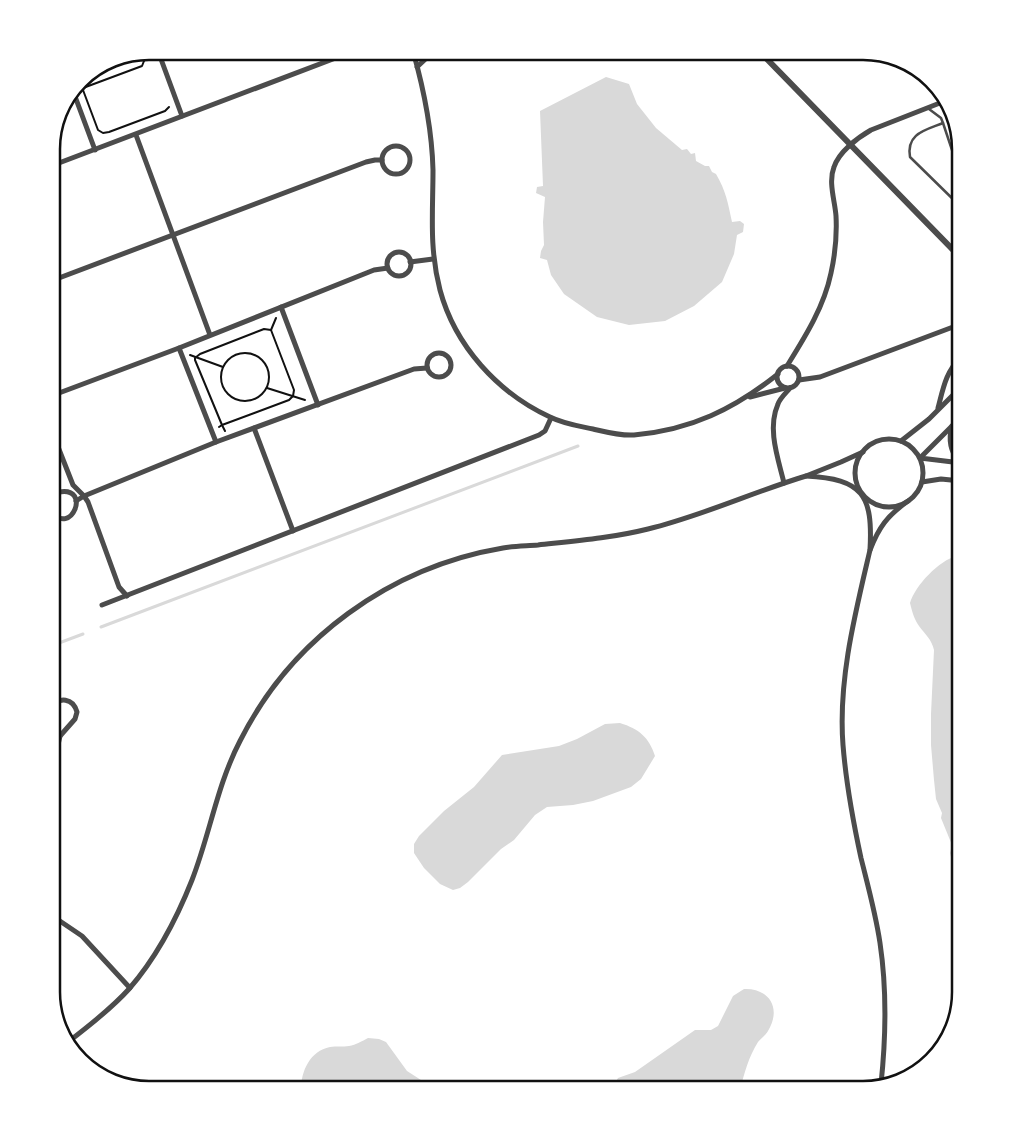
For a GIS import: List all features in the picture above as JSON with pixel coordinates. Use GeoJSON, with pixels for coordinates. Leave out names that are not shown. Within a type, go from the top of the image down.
{"type":"FeatureCollection","features":[{"type":"Feature","properties":{"kind":"street"},"geometry":{"type":"LineString","coordinates":[[161,60],[182,116]]}},
{"type":"Feature","properties":{"kind":"street"},"geometry":{"type":"LineString","coordinates":[[60,163],[330,60]]}},
{"type":"Feature","properties":{"kind":"street"},"geometry":{"type":"LineString","coordinates":[[415,60],[422,87],[432,151],[431,225],[433,259],[440,292],[460,338],[472,355],[499,384],[519,400],[551,418],[574,425],[632,435],[670,430],[720,412],[744,399],[778,374],[781,368],[787,366],[797,370],[800,376],[796,385],[744,399]]}},
{"type":"Feature","properties":{"kind":"street"},"geometry":{"type":"LineString","coordinates":[[417,67],[424,60]]}},
{"type":"Feature","properties":{"kind":"street"},"geometry":{"type":"LineString","coordinates":[[768,60],[952,249]]}},
{"type":"Feature","properties":{"kind":"street"},"geometry":{"type":"LineString","coordinates":[[76,99],[95,150]]}},
{"type":"Feature","properties":{"kind":"street"},"geometry":{"type":"LineString","coordinates":[[787,366],[819,310],[829,282],[836,234],[832,175],[836,161],[862,135],[939,103]]}},
{"type":"Feature","properties":{"kind":"street"},"geometry":{"type":"LineString","coordinates":[[136,135],[210,335]]}},
{"type":"Feature","properties":{"kind":"street"},"geometry":{"type":"LineString","coordinates":[[397,146],[406,150],[410,158],[408,167],[397,174],[388,171],[383,165],[382,160],[388,148],[397,146]]}},
{"type":"Feature","properties":{"kind":"street"},"geometry":{"type":"LineString","coordinates":[[60,278],[366,162],[382,160]]}},
{"type":"Feature","properties":{"kind":"street"},"geometry":{"type":"LineString","coordinates":[[395,252],[406,254],[410,262],[408,271],[401,275],[393,274],[388,268],[387,260],[395,252]]}},
{"type":"Feature","properties":{"kind":"street"},"geometry":{"type":"LineString","coordinates":[[410,262],[433,259]]}},
{"type":"Feature","properties":{"kind":"street"},"geometry":{"type":"LineString","coordinates":[[60,393],[179,348],[374,270],[388,268]]}},
{"type":"Feature","properties":{"kind":"street"},"geometry":{"type":"LineString","coordinates":[[281,307],[318,405]]}},
{"type":"Feature","properties":{"kind":"street"},"geometry":{"type":"LineString","coordinates":[[799,380],[820,377],[952,327]]}},
{"type":"Feature","properties":{"kind":"street"},"geometry":{"type":"LineString","coordinates":[[179,348],[216,442]]}},
{"type":"Feature","properties":{"kind":"street"},"geometry":{"type":"LineString","coordinates":[[438,352],[447,355],[451,362],[449,373],[442,377],[434,376],[427,368],[428,359],[434,353],[438,352]]}},
{"type":"Feature","properties":{"kind":"street"},"geometry":{"type":"LineString","coordinates":[[76,501],[84,496],[216,442],[414,369],[427,368]]}},
{"type":"Feature","properties":{"kind":"street"},"geometry":{"type":"LineString","coordinates":[[938,410],[952,368]]}},
{"type":"Feature","properties":{"kind":"street"},"geometry":{"type":"LineString","coordinates":[[778,374],[780,384],[788,388]]}},
{"type":"Feature","properties":{"kind":"street"},"geometry":{"type":"LineString","coordinates":[[784,483],[775,445],[774,421],[779,402],[788,388]]}},
{"type":"Feature","properties":{"kind":"street"},"geometry":{"type":"LineString","coordinates":[[901,441],[952,396]]}},
{"type":"Feature","properties":{"kind":"street"},"geometry":{"type":"LineString","coordinates":[[102,605],[539,435],[544,431],[551,418]]}},
{"type":"Feature","properties":{"kind":"street"},"geometry":{"type":"LineString","coordinates":[[920,458],[952,426]]}},
{"type":"Feature","properties":{"kind":"street"},"geometry":{"type":"LineString","coordinates":[[952,426],[950,433],[952,450]]}},
{"type":"Feature","properties":{"kind":"street"},"geometry":{"type":"LineString","coordinates":[[254,428],[293,531]]}},
{"type":"Feature","properties":{"kind":"street"},"geometry":{"type":"LineString","coordinates":[[870,550],[869,516],[857,483],[855,472],[857,461],[870,444],[880,440],[891,439],[901,441],[909,445],[920,458],[923,466],[922,482],[914,496],[893,511],[883,523],[870,550],[856,609],[847,658],[843,697],[843,744],[853,820],[880,944],[885,1011],[881,1079]]}},
{"type":"Feature","properties":{"kind":"street"},"geometry":{"type":"LineString","coordinates":[[60,452],[73,485],[88,502],[119,587],[126,596]]}},
{"type":"Feature","properties":{"kind":"street"},"geometry":{"type":"LineString","coordinates":[[73,1038],[112,1006],[130,988],[156,952],[177,914],[193,879],[220,789],[240,740],[265,699],[284,673],[330,626],[360,604],[395,583],[435,565],[505,548],[596,538],[647,529],[688,518],[806,476],[863,452]]}},
{"type":"Feature","properties":{"kind":"street"},"geometry":{"type":"LineString","coordinates":[[920,458],[952,461]]}},
{"type":"Feature","properties":{"kind":"street"},"geometry":{"type":"LineString","coordinates":[[806,476],[839,480],[852,486],[869,500],[879,505],[889,507],[908,501]]}},
{"type":"Feature","properties":{"kind":"street"},"geometry":{"type":"LineString","coordinates":[[922,482],[941,479],[952,480]]}},
{"type":"Feature","properties":{"kind":"street"},"geometry":{"type":"LineString","coordinates":[[60,492],[63,491],[71,494],[76,501],[76,510],[70,517],[60,518]]}},
{"type":"Feature","properties":{"kind":"street"},"geometry":{"type":"LineString","coordinates":[[60,701],[70,702],[77,712],[75,719],[60,736]]}},
{"type":"Feature","properties":{"kind":"street"},"geometry":{"type":"LineString","coordinates":[[60,921],[82,936],[130,988]]}},
{"type":"Feature","properties":{"kind":"lane"},"geometry":{"type":"LineString","coordinates":[[928,108],[936,113],[944,123],[952,148]]}},
{"type":"Feature","properties":{"kind":"lane"},"geometry":{"type":"LineString","coordinates":[[944,123],[918,133],[913,138],[909,149],[910,157],[952,198]]}},
{"type":"Feature","properties":{"kind":"path"},"geometry":{"type":"LineString","coordinates":[[85,87],[142,66],[145,60]]}},
{"type":"Feature","properties":{"kind":"path"},"geometry":{"type":"LineString","coordinates":[[83,89],[98,130],[103,133],[165,111],[171,102]]}},
{"type":"Feature","properties":{"kind":"path"},"geometry":{"type":"LineString","coordinates":[[267,328],[273,333],[294,390],[293,396],[289,400],[222,425],[196,358],[200,354],[267,328]]}},
{"type":"Feature","properties":{"kind":"path"},"geometry":{"type":"LineString","coordinates":[[179,348],[196,358],[211,361],[223,367]]}},
{"type":"Feature","properties":{"kind":"path"},"geometry":{"type":"LineString","coordinates":[[240,353],[256,355],[267,366],[269,380],[267,388],[255,399],[247,401],[231,397],[225,391],[222,383],[223,367],[233,356],[240,353]]}},
{"type":"Feature","properties":{"kind":"path"},"geometry":{"type":"LineString","coordinates":[[267,388],[318,405]]}},
{"type":"Feature","properties":{"kind":"shaded area"},"geometry":{"type":"Polygon","coordinates":[[[606,77],[629,84],[637,104],[656,128],[682,150],[687,149],[691,154],[695,153],[696,161],[709,166],[712,172],[716,174],[722,186],[732,222],[740,221],[744,224],[743,232],[737,235],[734,254],[722,282],[694,306],[665,321],[629,325],[597,317],[564,294],[551,275],[547,260],[540,258],[544,245],[545,197],[536,193],[537,187],[543,186],[540,111],[606,77]]]}},
{"type":"Feature","properties":{"kind":"shaded area"},"geometry":{"type":"Polygon","coordinates":[[[952,557],[952,845],[941,818],[942,813],[936,799],[931,745],[934,650],[930,640],[916,621],[910,603],[922,582],[936,568],[952,557]]]}},
{"type":"Feature","properties":{"kind":"shaded area"},"geometry":{"type":"Polygon","coordinates":[[[620,723],[638,731],[650,744],[655,756],[641,779],[631,787],[593,801],[547,807],[535,815],[514,840],[501,849],[460,888],[453,890],[440,884],[424,868],[414,853],[414,844],[419,836],[444,811],[474,787],[502,755],[559,746],[605,724],[620,723]]]}},
{"type":"Feature","properties":{"kind":"shaded area"},"geometry":{"type":"Polygon","coordinates":[[[952,845],[952,861],[950,853],[952,845]]]}},
{"type":"Feature","properties":{"kind":"shaded area"},"geometry":{"type":"Polygon","coordinates":[[[744,989],[760,992],[771,1001],[774,1015],[768,1031],[758,1042],[752,1053],[742,1081],[616,1081],[618,1078],[635,1072],[695,1030],[711,1030],[718,1026],[733,996],[744,989]]]}},
{"type":"Feature","properties":{"kind":"shaded area"},"geometry":{"type":"Polygon","coordinates":[[[368,1038],[386,1042],[407,1071],[422,1081],[302,1081],[305,1069],[312,1057],[323,1049],[359,1043],[368,1038]]]}},
{"type":"Feature","properties":{"kind":"waterway"},"geometry":{"type":"LineString","coordinates":[[101,627],[578,446]]}},
{"type":"Feature","properties":{"kind":"waterway"},"geometry":{"type":"LineString","coordinates":[[60,643],[83,634]]}}]}
